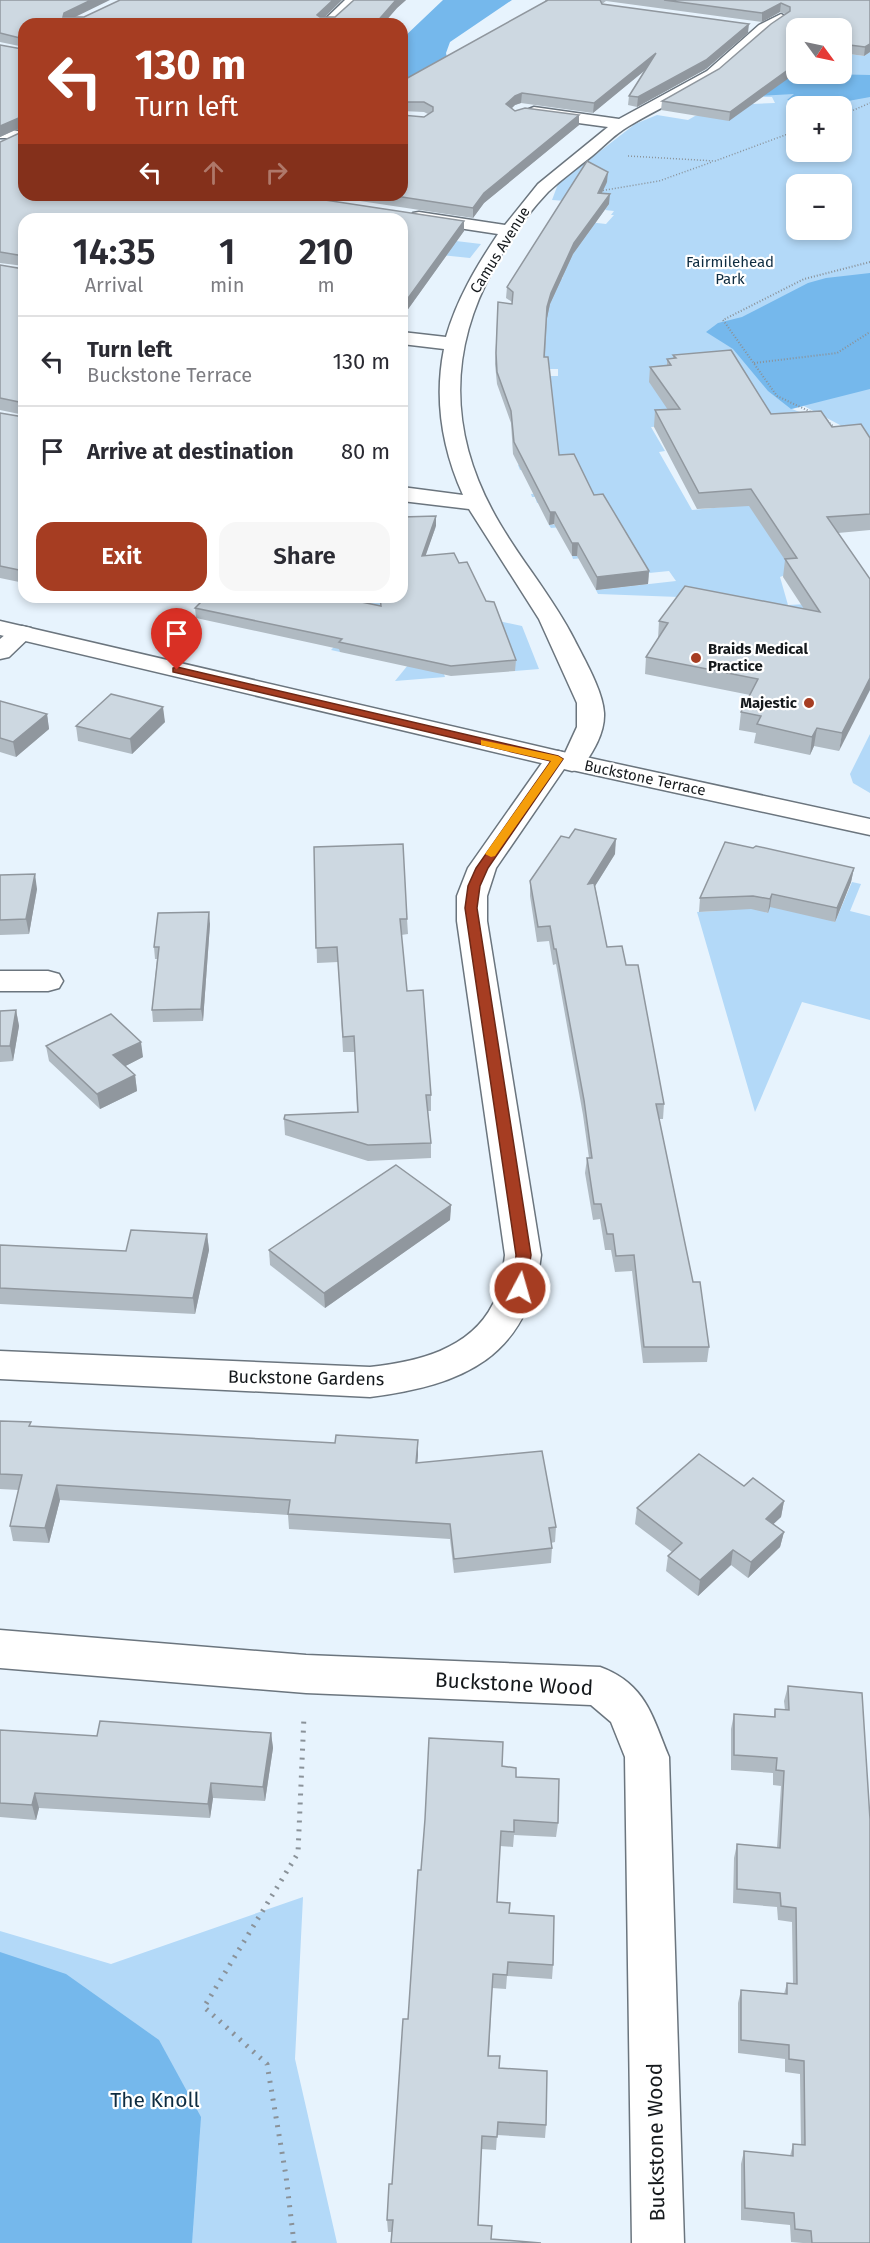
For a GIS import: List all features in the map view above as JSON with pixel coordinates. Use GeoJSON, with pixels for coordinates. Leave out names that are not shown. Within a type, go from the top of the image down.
{"type":"FeatureCollection","features":[{"type":"Feature","properties":{"kind":"street"},"geometry":{"type":"LineString","coordinates":[[334,18],[353,0]]}},
{"type":"Feature","properties":{"kind":"street","name":"Camus Avenue"},"geometry":{"type":"LineString","coordinates":[[565,761],[589,733],[592,720],[590,703],[551,620],[501,545],[477,503],[460,462],[451,422],[448,386],[452,344],[476,284],[533,199],[583,154],[621,124],[712,74],[772,23],[742,25]]}},
{"type":"Feature","properties":{"kind":"street"},"geometry":{"type":"LineString","coordinates":[[524,105],[521,110],[621,124]]}},
{"type":"Feature","properties":{"kind":"street"},"geometry":{"type":"LineString","coordinates":[[0,133],[18,134]]}},
{"type":"Feature","properties":{"kind":"street"},"geometry":{"type":"LineString","coordinates":[[0,145],[18,136]]}},
{"type":"Feature","properties":{"kind":"street"},"geometry":{"type":"LineString","coordinates":[[408,215],[510,231]]}},
{"type":"Feature","properties":{"kind":"street"},"geometry":{"type":"LineString","coordinates":[[408,339],[452,344]]}},
{"type":"Feature","properties":{"kind":"street"},"geometry":{"type":"LineString","coordinates":[[408,495],[477,503]]}},
{"type":"Feature","properties":{"kind":"street"},"geometry":{"type":"LineString","coordinates":[[0,652],[11,631]]}},
{"type":"Feature","properties":{"kind":"street","name":"Buckstone Terrace"},"geometry":{"type":"LineString","coordinates":[[11,631],[565,761],[870,827]]}},
{"type":"Feature","properties":{"kind":"street","name":"Buckstone Gardens"},"geometry":{"type":"LineString","coordinates":[[0,1365],[370,1382],[405,1378],[448,1364],[491,1336],[516,1299],[523,1277],[523,1255],[473,932],[472,896],[474,886],[488,858],[565,761]]}},
{"type":"Feature","properties":{"kind":"street"},"geometry":{"type":"LineString","coordinates":[[0,981],[48,981]]}},
{"type":"Feature","properties":{"kind":"street","name":"Buckstone Wood"},"geometry":{"type":"LineString","coordinates":[[0,1649],[306,1674],[600,1686],[627,1709],[647,1757],[658,2243]]}},
{"type":"Feature","properties":{"kind":"path"},"geometry":{"type":"LineString","coordinates":[[852,111],[870,104]]}},
{"type":"Feature","properties":{"kind":"path"},"geometry":{"type":"LineString","coordinates":[[533,199],[645,184],[672,177],[786,135]]}},
{"type":"Feature","properties":{"kind":"path"},"geometry":{"type":"LineString","coordinates":[[583,154],[715,161]]}},
{"type":"Feature","properties":{"kind":"path"},"geometry":{"type":"LineString","coordinates":[[837,430],[830,422],[777,396],[723,320],[804,279],[870,262]]}},
{"type":"Feature","properties":{"kind":"path"},"geometry":{"type":"LineString","coordinates":[[754,363],[837,353],[870,332]]}},
{"type":"Feature","properties":{"kind":"path"},"geometry":{"type":"LineString","coordinates":[[294,2243],[286,2176],[267,2064],[204,2007],[298,1853],[306,1674]]}},
{"type":"Feature","properties":{"kind":"green space"},"geometry":{"type":"Polygon","coordinates":[[[443,0],[512,0],[450,42],[446,53],[448,63],[408,81],[408,33],[443,0]]]}},
{"type":"Feature","properties":{"kind":"green space","name":"Fairmilehead Park"},"geometry":{"type":"Polygon","coordinates":[[[786,47],[786,84],[852,84],[852,54],[864,56],[870,52],[870,440],[862,452],[840,425],[804,406],[792,409],[827,423],[713,423],[651,427],[665,451],[659,452],[692,510],[724,507],[718,495],[817,523],[793,572],[780,577],[788,605],[870,601],[870,649],[679,597],[598,594],[596,590],[676,581],[669,571],[639,574],[603,556],[573,559],[572,556],[621,551],[582,525],[551,528],[549,525],[598,520],[586,498],[537,503],[535,497],[532,497],[531,494],[584,490],[573,466],[520,470],[518,465],[556,462],[546,376],[558,376],[558,369],[523,369],[528,277],[562,279],[580,221],[606,224],[614,215],[611,215],[614,211],[605,210],[609,204],[552,200],[558,184],[635,124],[657,115],[688,120],[695,116],[752,104],[775,103],[772,97],[748,97],[786,47]]]}},
{"type":"Feature","properties":{"kind":"green space"},"geometry":{"type":"Polygon","coordinates":[[[738,72],[786,73],[786,84],[852,84],[852,75],[870,75],[870,97],[852,100],[852,96],[792,96],[794,94],[686,100],[738,72]]]}},
{"type":"Feature","properties":{"kind":"green space"},"geometry":{"type":"Polygon","coordinates":[[[456,241],[481,244],[470,258],[408,252],[408,248],[449,251],[456,241]]]}},
{"type":"Feature","properties":{"kind":"green space"},"geometry":{"type":"Polygon","coordinates":[[[870,273],[870,389],[791,409],[768,391],[733,349],[706,332],[718,323],[742,317],[808,283],[826,278],[870,273]]]}},
{"type":"Feature","properties":{"kind":"green space"},"geometry":{"type":"Polygon","coordinates":[[[408,599],[522,626],[539,669],[515,671],[437,653],[445,677],[395,681],[421,649],[365,623],[340,652],[331,650],[347,633],[268,603],[408,603],[408,599]]]}},
{"type":"Feature","properties":{"kind":"green space"},"geometry":{"type":"Polygon","coordinates":[[[870,734],[870,793],[853,783],[850,774],[870,734]]]}},
{"type":"Feature","properties":{"kind":"green space"},"geometry":{"type":"Polygon","coordinates":[[[852,882],[861,884],[850,911],[870,916],[870,1020],[802,1002],[755,1112],[697,912],[717,911],[710,886],[767,913],[773,899],[835,922],[852,882]]]}},
{"type":"Feature","properties":{"kind":"green space","name":"The Knoll"},"geometry":{"type":"Polygon","coordinates":[[[303,1897],[295,2059],[337,2243],[0,2243],[0,1931],[111,1964],[303,1897]]]}},
{"type":"Feature","properties":{"kind":"green space"},"geometry":{"type":"Polygon","coordinates":[[[0,1952],[66,1974],[159,2040],[201,2117],[192,2243],[0,2243],[0,1952]]]}},
{"type":"Feature","properties":{"kind":"building"},"geometry":{"type":"Polygon","coordinates":[[[0,0],[91,0],[64,13],[63,17],[84,17],[120,0],[333,0],[317,15],[335,17],[354,0],[396,0],[380,18],[18,18],[18,38],[0,33],[0,0]]]}},
{"type":"Feature","properties":{"kind":"building"},"geometry":{"type":"Polygon","coordinates":[[[548,0],[600,0],[602,4],[749,24],[706,60],[638,97],[629,96],[656,53],[594,103],[522,93],[515,96],[506,104],[515,111],[525,108],[579,115],[484,193],[473,208],[408,198],[408,116],[424,117],[433,111],[433,107],[424,102],[408,102],[408,78],[548,0]]]}},
{"type":"Feature","properties":{"kind":"building"},"geometry":{"type":"Polygon","coordinates":[[[664,0],[870,0],[870,44],[865,47],[852,45],[852,18],[786,18],[786,71],[730,112],[662,101],[719,69],[771,24],[790,11],[790,7],[781,3],[762,13],[664,0]]]}},
{"type":"Feature","properties":{"kind":"building"},"geometry":{"type":"Polygon","coordinates":[[[0,45],[18,48],[18,118],[0,126],[0,45]]]}},
{"type":"Feature","properties":{"kind":"building"},"geometry":{"type":"Polygon","coordinates":[[[18,134],[18,201],[332,201],[464,221],[408,298],[408,213],[18,213],[18,255],[0,252],[0,142],[18,134]]]}},
{"type":"Feature","properties":{"kind":"building"},"geometry":{"type":"Polygon","coordinates":[[[587,161],[608,172],[598,193],[610,194],[574,243],[551,293],[547,307],[544,357],[548,357],[559,455],[574,454],[594,495],[603,494],[649,571],[597,577],[578,543],[572,543],[555,512],[550,512],[514,442],[511,411],[497,372],[496,353],[498,302],[512,304],[513,292],[507,287],[587,161]]]}},
{"type":"Feature","properties":{"kind":"building"},"geometry":{"type":"Polygon","coordinates":[[[0,265],[18,268],[18,402],[0,398],[0,265]]]}},
{"type":"Feature","properties":{"kind":"building"},"geometry":{"type":"Polygon","coordinates":[[[731,350],[771,414],[821,411],[832,427],[861,424],[870,438],[870,514],[827,517],[870,579],[870,678],[842,733],[817,728],[812,737],[757,724],[761,716],[741,712],[758,679],[646,657],[668,623],[659,621],[685,586],[820,612],[785,559],[797,558],[751,489],[699,493],[655,410],[680,409],[650,367],[671,365],[667,359],[676,358],[673,355],[731,350]]]}},
{"type":"Feature","properties":{"kind":"building"},"geometry":{"type":"Polygon","coordinates":[[[0,413],[18,416],[18,570],[0,566],[0,413]]]}},
{"type":"Feature","properties":{"kind":"building"},"geometry":{"type":"Polygon","coordinates":[[[436,516],[422,556],[454,553],[459,563],[467,562],[486,601],[494,602],[516,660],[451,666],[339,642],[342,639],[195,608],[200,603],[366,603],[381,606],[381,603],[408,603],[408,517],[436,516]]]}},
{"type":"Feature","properties":{"kind":"building"},"geometry":{"type":"Polygon","coordinates":[[[111,694],[163,707],[130,739],[76,726],[111,694]]]}},
{"type":"Feature","properties":{"kind":"building"},"geometry":{"type":"Polygon","coordinates":[[[0,701],[47,714],[13,742],[0,738],[0,701]]]}},
{"type":"Feature","properties":{"kind":"building"},"geometry":{"type":"Polygon","coordinates":[[[575,829],[616,839],[588,884],[594,883],[607,947],[622,946],[626,965],[638,965],[664,1104],[656,1104],[693,1282],[700,1282],[709,1347],[644,1347],[634,1255],[616,1256],[613,1234],[607,1234],[601,1204],[594,1204],[587,1158],[592,1158],[584,1100],[556,949],[554,949],[550,926],[538,927],[530,881],[561,836],[569,838],[575,829]]]}},
{"type":"Feature","properties":{"kind":"building"},"geometry":{"type":"Polygon","coordinates":[[[725,842],[753,848],[756,846],[854,868],[837,908],[772,894],[770,899],[753,896],[700,898],[725,842]]]}},
{"type":"Feature","properties":{"kind":"building"},"geometry":{"type":"Polygon","coordinates":[[[403,844],[407,919],[400,919],[407,991],[423,990],[431,1095],[426,1095],[431,1143],[368,1145],[284,1119],[285,1115],[358,1112],[354,1036],[343,1037],[337,947],[316,948],[314,847],[403,844]]]}},
{"type":"Feature","properties":{"kind":"building"},"geometry":{"type":"Polygon","coordinates":[[[35,874],[26,919],[0,920],[0,875],[35,874]]]}},
{"type":"Feature","properties":{"kind":"building"},"geometry":{"type":"Polygon","coordinates":[[[209,912],[201,1009],[152,1010],[159,947],[154,947],[158,913],[209,912]]]}},
{"type":"Feature","properties":{"kind":"building"},"geometry":{"type":"Polygon","coordinates":[[[16,1010],[10,1046],[0,1046],[0,1011],[16,1010]]]}},
{"type":"Feature","properties":{"kind":"building"},"geometry":{"type":"Polygon","coordinates":[[[111,1014],[141,1042],[113,1055],[135,1075],[97,1094],[46,1046],[111,1014]]]}},
{"type":"Feature","properties":{"kind":"building"},"geometry":{"type":"Polygon","coordinates":[[[396,1165],[451,1205],[324,1293],[269,1250],[396,1165]]]}},
{"type":"Feature","properties":{"kind":"building"},"geometry":{"type":"Polygon","coordinates":[[[131,1230],[207,1234],[193,1298],[0,1288],[0,1245],[126,1251],[131,1230]]]}},
{"type":"Feature","properties":{"kind":"building"},"geometry":{"type":"Polygon","coordinates":[[[0,1421],[31,1422],[29,1426],[335,1443],[336,1435],[418,1440],[416,1463],[542,1451],[556,1527],[549,1528],[552,1548],[454,1559],[450,1524],[288,1514],[290,1500],[57,1485],[45,1528],[10,1526],[22,1475],[0,1474],[0,1421]]]}},
{"type":"Feature","properties":{"kind":"building"},"geometry":{"type":"Polygon","coordinates":[[[699,1454],[744,1486],[753,1478],[784,1501],[766,1519],[784,1532],[751,1562],[733,1550],[700,1580],[668,1556],[682,1543],[637,1508],[699,1454]]]}},
{"type":"Feature","properties":{"kind":"building"},"geometry":{"type":"Polygon","coordinates":[[[788,1686],[862,1693],[870,1819],[870,2243],[812,2243],[811,2231],[795,2229],[794,2213],[745,2208],[744,2151],[793,2156],[793,2144],[805,2145],[804,2061],[789,2059],[789,2045],[741,2040],[741,1990],[787,1994],[787,1983],[797,1984],[796,1908],[781,1906],[780,1893],[737,1889],[737,1844],[780,1848],[784,1771],[776,1770],[777,1758],[734,1755],[734,1714],[775,1717],[775,1709],[789,1710],[788,1686]]]}},
{"type":"Feature","properties":{"kind":"building"},"geometry":{"type":"Polygon","coordinates":[[[100,1721],[271,1733],[263,1787],[211,1783],[208,1804],[35,1793],[32,1805],[0,1803],[0,1730],[97,1736],[100,1721]]]}},
{"type":"Feature","properties":{"kind":"building"},"geometry":{"type":"Polygon","coordinates":[[[429,1738],[503,1742],[502,1766],[516,1768],[516,1777],[559,1779],[558,1823],[514,1820],[514,1832],[501,1831],[497,1902],[510,1903],[509,1913],[554,1916],[553,1965],[508,1962],[507,1975],[493,1974],[488,2056],[500,2056],[499,2068],[547,2071],[546,2125],[498,2122],[497,2137],[482,2136],[478,2225],[492,2226],[491,2239],[541,2243],[391,2243],[393,2220],[387,2220],[389,2184],[392,2184],[403,2019],[408,2019],[418,1870],[421,1870],[425,1819],[429,1738]]]}},
{"type":"Feature","properties":{"kind":"slow traffic"},"geometry":{"type":"LineString","coordinates":[[485,743],[558,759],[491,854]]}},
{"type":"Feature","properties":{"kind":"place","name":"Braids Medical Practice"},"geometry":{"type":"Point","coordinates":[696,658]}},
{"type":"Feature","properties":{"kind":"place","name":"Majestic"},"geometry":{"type":"Point","coordinates":[809,703]}},
{"type":"Feature","properties":{"kind":"route"},"geometry":{"type":"LineString","coordinates":[[177,670],[558,759],[482,868],[474,886],[471,908],[523,1255],[523,1277],[520,1288]]}}]}
